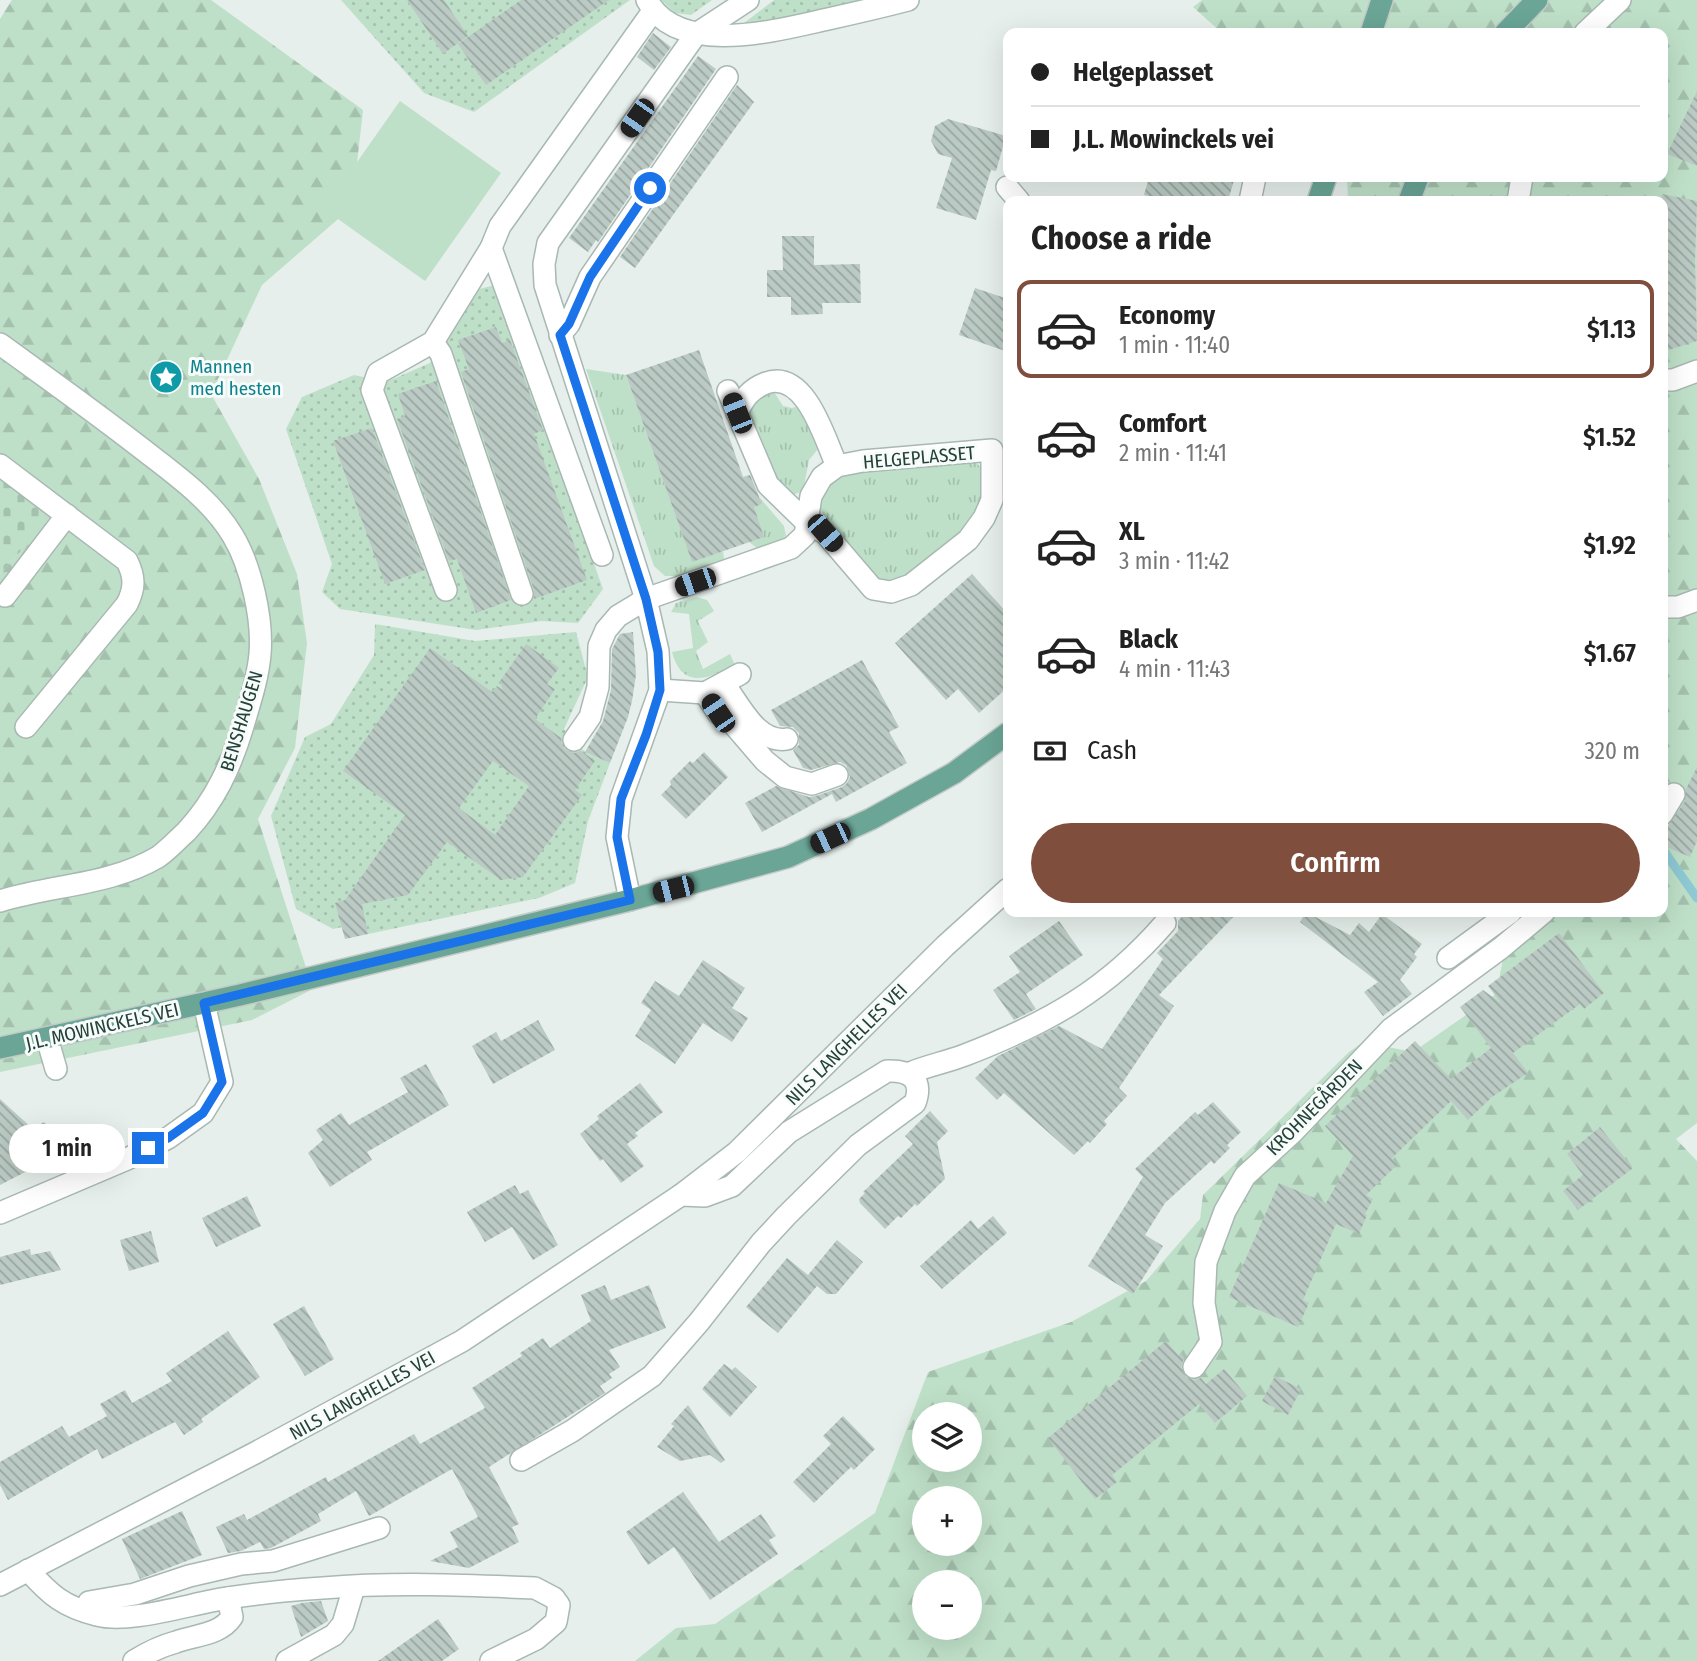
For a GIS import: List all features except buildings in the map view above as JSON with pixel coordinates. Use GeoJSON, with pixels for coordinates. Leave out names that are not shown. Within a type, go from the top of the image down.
{"type":"FeatureCollection","features":[{"type":"Feature","properties":{"kind":"main road"},"geometry":{"type":"LineString","coordinates":[[1373,28],[1382,0]]}},
{"type":"Feature","properties":{"kind":"main road"},"geometry":{"type":"LineString","coordinates":[[1510,28],[1537,0]]}},
{"type":"Feature","properties":{"kind":"main road","name":"J.L. MOWINCKELS VEI"},"geometry":{"type":"LineString","coordinates":[[0,1048],[204,1003],[630,900],[788,857],[871,820],[954,773],[1003,737]]}},
{"type":"Feature","properties":{"kind":"street"},"geometry":{"type":"LineString","coordinates":[[630,900],[617,837],[621,799],[660,690],[658,652],[646,599],[545,285],[544,264],[548,243],[696,34],[748,0]]}},
{"type":"Feature","properties":{"kind":"street"},"geometry":{"type":"LineString","coordinates":[[446,590],[372,390],[378,373],[433,342],[491,248],[500,226],[650,6],[676,26],[696,34],[720,36],[768,32],[908,0]]}},
{"type":"Feature","properties":{"kind":"street"},"geometry":{"type":"LineString","coordinates":[[1590,28],[1619,0]]}},
{"type":"Feature","properties":{"kind":"street"},"geometry":{"type":"LineString","coordinates":[[560,335],[569,324],[590,277],[727,77]]}},
{"type":"Feature","properties":{"kind":"street"},"geometry":{"type":"LineString","coordinates":[[491,248],[602,555]]}},
{"type":"Feature","properties":{"kind":"street"},"geometry":{"type":"LineString","coordinates":[[433,342],[440,354],[522,594]]}},
{"type":"Feature","properties":{"kind":"street","name":"BENSHAUGEN"},"geometry":{"type":"LineString","coordinates":[[0,344],[105,420],[206,503],[233,535],[247,566],[256,596],[261,652],[253,692],[222,785],[202,815],[178,840],[160,855],[139,866],[106,877],[0,901]]}},
{"type":"Feature","properties":{"kind":"street"},"geometry":{"type":"LineString","coordinates":[[1668,380],[1697,371]]}},
{"type":"Feature","properties":{"kind":"street","name":"HELGEPLASSET"},"geometry":{"type":"LineString","coordinates":[[737,413],[744,397],[769,382],[783,383],[798,389],[809,404],[837,466]]}},
{"type":"Feature","properties":{"kind":"street","name":"HELGEPLASSET"},"geometry":{"type":"LineString","coordinates":[[574,740],[590,717],[597,687],[599,646],[606,630],[625,610],[646,599],[791,548],[805,535],[807,523],[811,496],[822,477],[837,466],[863,461],[992,450],[992,500],[984,518],[968,540],[911,585],[891,592],[873,589],[825,533],[807,523],[768,485],[728,391]]}},
{"type":"Feature","properties":{"kind":"street"},"geometry":{"type":"LineString","coordinates":[[0,465],[127,561],[134,581],[134,591],[127,604],[26,727]]}},
{"type":"Feature","properties":{"kind":"street"},"geometry":{"type":"LineString","coordinates":[[5,596],[67,515]]}},
{"type":"Feature","properties":{"kind":"street"},"geometry":{"type":"LineString","coordinates":[[1668,607],[1678,607],[1697,600]]}},
{"type":"Feature","properties":{"kind":"street"},"geometry":{"type":"LineString","coordinates":[[660,690],[723,684]]}},
{"type":"Feature","properties":{"kind":"street"},"geometry":{"type":"LineString","coordinates":[[723,684],[762,735],[777,741],[787,739]]}},
{"type":"Feature","properties":{"kind":"street"},"geometry":{"type":"LineString","coordinates":[[723,684],[718,713],[734,724],[765,761],[785,777],[812,784],[837,775]]}},
{"type":"Feature","properties":{"kind":"street"},"geometry":{"type":"LineString","coordinates":[[1668,804],[1674,794]]}},
{"type":"Feature","properties":{"kind":"street","name":"NILS LANGHELLES VEI"},"geometry":{"type":"LineString","coordinates":[[0,1585],[255,1453],[462,1341],[681,1195],[737,1152],[945,946],[1003,894]]}},
{"type":"Feature","properties":{"kind":"street"},"geometry":{"type":"LineString","coordinates":[[1448,958],[1504,917]]}},
{"type":"Feature","properties":{"kind":"street","name":"KROHNEGÅRDEN"},"geometry":{"type":"LineString","coordinates":[[1194,1367],[1211,1342],[1204,1303],[1206,1262],[1225,1211],[1245,1176],[1293,1132],[1391,1028],[1501,948],[1538,917]]}},
{"type":"Feature","properties":{"kind":"street","name":"NILS LANGHELLES VEI"},"geometry":{"type":"LineString","coordinates":[[681,1195],[705,1196],[721,1192],[789,1132],[887,1071],[902,1070],[910,1073],[967,1054],[1041,1023],[1099,986],[1139,953],[1165,923]]}},
{"type":"Feature","properties":{"kind":"street","name":"J.L. MOWINCKELS VEI"},"geometry":{"type":"LineString","coordinates":[[0,1213],[127,1159],[168,1138],[203,1113],[222,1082],[204,1003]]}},
{"type":"Feature","properties":{"kind":"street"},"geometry":{"type":"LineString","coordinates":[[47,1038],[55,1069]]}},
{"type":"Feature","properties":{"kind":"street"},"geometry":{"type":"LineString","coordinates":[[521,1460],[572,1431],[652,1376],[786,1216],[858,1145],[915,1102],[916,1084],[910,1073]]}},
{"type":"Feature","properties":{"kind":"street"},"geometry":{"type":"LineString","coordinates":[[85,1611],[89,1602],[135,1594],[189,1576],[241,1564],[273,1561],[379,1528]]}},
{"type":"Feature","properties":{"kind":"street"},"geometry":{"type":"LineString","coordinates":[[28,1570],[48,1593],[60,1601],[99,1616],[123,1618],[228,1598],[324,1587],[420,1585],[535,1588],[554,1598],[559,1605],[556,1622],[536,1639],[491,1661]]}},
{"type":"Feature","properties":{"kind":"street"},"geometry":{"type":"LineString","coordinates":[[287,1661],[334,1635],[343,1624],[354,1587]]}},
{"type":"Feature","properties":{"kind":"street"},"geometry":{"type":"LineString","coordinates":[[134,1661],[173,1642],[216,1631],[227,1625],[232,1617],[228,1598]]}},
{"type":"Feature","properties":{"kind":"green space"},"geometry":{"type":"Polygon","coordinates":[[[12,0],[211,0],[363,110],[352,207],[262,285],[211,394],[259,479],[297,574],[307,643],[295,748],[258,819],[313,989],[252,1020],[0,1072],[0,574],[19,553],[0,466],[0,19],[12,0]]]}},
{"type":"Feature","properties":{"kind":"green space"},"geometry":{"type":"Polygon","coordinates":[[[341,0],[630,0],[474,112],[424,93],[341,0]]]}},
{"type":"Feature","properties":{"kind":"green space"},"geometry":{"type":"Polygon","coordinates":[[[661,0],[712,0],[691,15],[675,13],[661,0]]]}},
{"type":"Feature","properties":{"kind":"green space"},"geometry":{"type":"Polygon","coordinates":[[[774,0],[862,0],[736,29],[774,0]]]}},
{"type":"Feature","properties":{"kind":"green space"},"geometry":{"type":"Polygon","coordinates":[[[1202,0],[1697,0],[1697,1123],[1676,1139],[1697,1161],[1697,1661],[635,1661],[676,1628],[715,1624],[875,1513],[912,1415],[912,1472],[982,1472],[982,1402],[917,1402],[928,1372],[1071,1322],[1146,1281],[1200,1219],[1203,1195],[1349,1052],[1363,1042],[1413,1052],[1496,994],[1506,944],[1536,917],[1668,917],[1668,196],[1348,196],[1347,182],[1668,182],[1668,28],[1216,28],[1193,7],[1202,0]]]}},
{"type":"Feature","properties":{"kind":"green space"},"geometry":{"type":"Polygon","coordinates":[[[400,101],[501,173],[425,281],[324,209],[400,101]]]}},
{"type":"Feature","properties":{"kind":"green space"},"geometry":{"type":"Polygon","coordinates":[[[495,285],[603,589],[578,623],[542,621],[476,630],[340,609],[322,592],[332,564],[286,429],[302,397],[354,375],[386,382],[430,363],[479,289],[495,285]]]}},
{"type":"Feature","properties":{"kind":"green space"},"geometry":{"type":"Polygon","coordinates":[[[586,369],[626,375],[692,561],[723,551],[724,559],[717,567],[680,576],[665,576],[654,566],[586,369]]]}},
{"type":"Feature","properties":{"kind":"green space"},"geometry":{"type":"Polygon","coordinates":[[[771,387],[783,406],[792,408],[803,405],[823,443],[809,460],[803,491],[793,495],[784,489],[772,469],[763,461],[746,405],[771,387]]]}},
{"type":"Feature","properties":{"kind":"green space"},"geometry":{"type":"Polygon","coordinates":[[[970,461],[978,464],[983,472],[983,489],[972,524],[906,577],[888,584],[872,574],[858,559],[834,530],[820,507],[824,491],[843,471],[970,461]]]}},
{"type":"Feature","properties":{"kind":"green space"},"geometry":{"type":"Polygon","coordinates":[[[0,466],[47,506],[19,553],[0,574],[0,466]]]}},
{"type":"Feature","properties":{"kind":"green space"},"geometry":{"type":"Polygon","coordinates":[[[760,498],[784,526],[786,536],[773,545],[757,548],[749,542],[753,507],[762,504],[760,498]]]}},
{"type":"Feature","properties":{"kind":"green space"},"geometry":{"type":"Polygon","coordinates":[[[697,597],[707,600],[714,611],[698,621],[708,642],[696,651],[703,669],[730,654],[735,665],[716,674],[698,678],[689,677],[682,672],[672,652],[693,648],[689,614],[671,612],[676,603],[697,597]]]}},
{"type":"Feature","properties":{"kind":"green space"},"geometry":{"type":"Polygon","coordinates":[[[375,624],[475,641],[576,632],[588,677],[564,729],[585,752],[610,763],[588,821],[575,883],[539,898],[368,934],[365,922],[333,929],[296,909],[271,816],[305,737],[331,724],[374,655],[375,624]]]}},
{"type":"Feature","properties":{"kind":"waterway"},"geometry":{"type":"LineString","coordinates":[[1668,857],[1697,898]]}},
{"type":"Feature","properties":{"kind":"place","name":"Mannen med hesten"},"geometry":{"type":"Point","coordinates":[166,377]}},
{"type":"Feature","properties":{"kind":"route"},"geometry":{"type":"LineString","coordinates":[[148,1148],[168,1138],[203,1113],[222,1082],[204,1003],[630,900],[617,837],[621,799],[660,690],[658,652],[646,599],[560,335],[569,324],[590,277],[650,188]]}}]}
